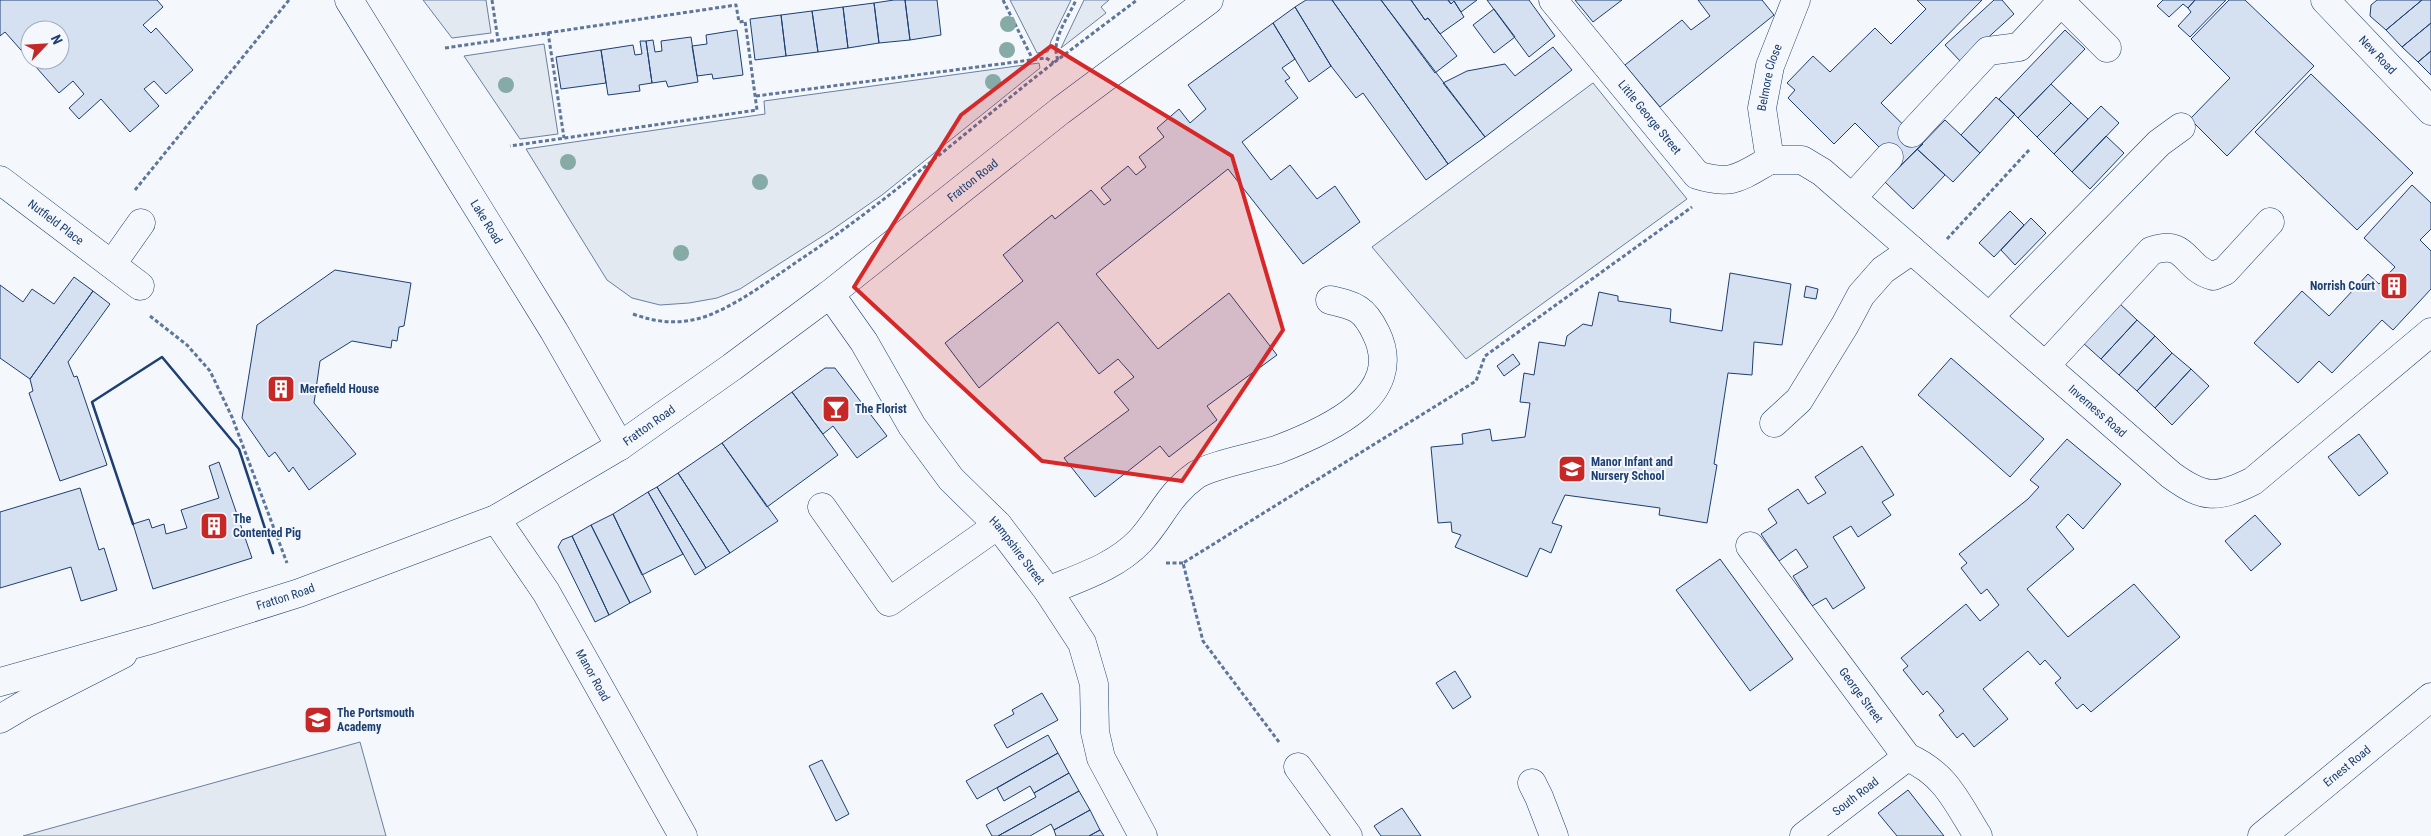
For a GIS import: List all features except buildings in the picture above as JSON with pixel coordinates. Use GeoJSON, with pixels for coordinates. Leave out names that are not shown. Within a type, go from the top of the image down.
{"type":"FeatureCollection","features":[{"type":"Feature","properties":{"kind":"street","name":"Lake Road"},"geometry":{"type":"LineString","coordinates":[[350,0],[544,315],[620,446]]}},
{"type":"Feature","properties":{"kind":"street","name":"Fratton Road"},"geometry":{"type":"LineString","coordinates":[[0,682],[153,639],[299,594],[496,519],[620,446],[830,294],[1060,111],[1209,0]]}},
{"type":"Feature","properties":{"kind":"street","name":"Little George Street"},"geometry":{"type":"LineString","coordinates":[[1553,0],[1696,175],[1717,182]]}},
{"type":"Feature","properties":{"kind":"street","name":"Belmore Close"},"geometry":{"type":"LineString","coordinates":[[1770,160],[1762,108],[1770,66],[1796,0]]}},
{"type":"Feature","properties":{"kind":"street","name":"New Road"},"geometry":{"type":"LineString","coordinates":[[2325,0],[2431,111]]}},
{"type":"Feature","properties":{"kind":"street"},"geometry":{"type":"LineString","coordinates":[[1912,133],[1988,51],[2019,47],[2061,2],[2108,48]]}},
{"type":"Feature","properties":{"kind":"street"},"geometry":{"type":"LineString","coordinates":[[1990,316],[2159,143],[2181,127]]}},
{"type":"Feature","properties":{"kind":"street"},"geometry":{"type":"LineString","coordinates":[[1852,198],[1889,157]]}},
{"type":"Feature","properties":{"kind":"street"},"geometry":{"type":"LineString","coordinates":[[1717,182],[1737,179],[1770,160]]}},
{"type":"Feature","properties":{"kind":"street","name":"Inverness Road"},"geometry":{"type":"LineString","coordinates":[[1770,160],[1802,160],[1822,172],[2046,364],[2171,475],[2190,489],[2210,495],[2231,492],[2253,481],[2431,332]]}},
{"type":"Feature","properties":{"kind":"street","name":"Nutfield Place"},"geometry":{"type":"LineString","coordinates":[[0,181],[140,286]]}},
{"type":"Feature","properties":{"kind":"street"},"geometry":{"type":"LineString","coordinates":[[2046,364],[2151,251],[2165,246],[2177,249],[2202,273],[2213,276],[2225,271],[2270,222]]}},
{"type":"Feature","properties":{"kind":"street"},"geometry":{"type":"LineString","coordinates":[[112,264],[141,223]]}},
{"type":"Feature","properties":{"kind":"street"},"geometry":{"type":"LineString","coordinates":[[1774,423],[1798,400],[1846,325],[1861,295],[1883,270],[1919,256]]}},
{"type":"Feature","properties":{"kind":"street","name":"Hampshire Street"},"geometry":{"type":"LineString","coordinates":[[830,294],[864,342],[918,434],[951,480],[998,525],[1048,592],[1082,643],[1094,684],[1095,732],[1101,758],[1143,836]]}},
{"type":"Feature","properties":{"kind":"street"},"geometry":{"type":"LineString","coordinates":[[1048,592],[1116,562],[1141,540],[1174,492],[1198,474],[1279,449],[1335,424],[1362,405],[1376,384],[1385,360],[1380,340],[1368,317],[1355,305],[1330,300]]}},
{"type":"Feature","properties":{"kind":"street"},"geometry":{"type":"LineString","coordinates":[[822,507],[889,602],[998,525]]}},
{"type":"Feature","properties":{"kind":"street","name":"Manor Road"},"geometry":{"type":"LineString","coordinates":[[496,519],[546,592],[682,836]]}},
{"type":"Feature","properties":{"kind":"street","name":"George Street"},"geometry":{"type":"LineString","coordinates":[[1750,546],[1907,757],[1935,772],[1952,794],[1978,836]]}},
{"type":"Feature","properties":{"kind":"street"},"geometry":{"type":"LineString","coordinates":[[0,719],[27,703],[153,639]]}},
{"type":"Feature","properties":{"kind":"street","name":"Ernest Road"},"geometry":{"type":"LineString","coordinates":[[2262,836],[2431,697]]}},
{"type":"Feature","properties":{"kind":"street","name":"South Road"},"geometry":{"type":"LineString","coordinates":[[1804,836],[1907,757]]}},
{"type":"Feature","properties":{"kind":"street"},"geometry":{"type":"LineString","coordinates":[[1298,767],[1348,836]]}},
{"type":"Feature","properties":{"kind":"street"},"geometry":{"type":"LineString","coordinates":[[1532,783],[1554,836]]}},
{"type":"Feature","properties":{"kind":"path"},"geometry":{"type":"LineString","coordinates":[[133,192],[289,0]]}},
{"type":"Feature","properties":{"kind":"path"},"geometry":{"type":"LineString","coordinates":[[492,0],[498,40]]}},
{"type":"Feature","properties":{"kind":"path"},"geometry":{"type":"LineString","coordinates":[[1002,0],[1033,60]]}},
{"type":"Feature","properties":{"kind":"path"},"geometry":{"type":"LineString","coordinates":[[1058,60],[1054,51],[1056,42],[1076,0]]}},
{"type":"Feature","properties":{"kind":"path"},"geometry":{"type":"LineString","coordinates":[[633,314],[655,322],[680,322],[706,316],[734,303],[847,228],[886,199],[1054,63],[1137,0]]}},
{"type":"Feature","properties":{"kind":"path"},"geometry":{"type":"LineString","coordinates":[[445,48],[736,5],[738,22],[745,21],[758,110],[510,146]]}},
{"type":"Feature","properties":{"kind":"path"},"geometry":{"type":"LineString","coordinates":[[548,32],[564,138]]}},
{"type":"Feature","properties":{"kind":"path"},"geometry":{"type":"LineString","coordinates":[[756,96],[1046,58],[1054,63]]}},
{"type":"Feature","properties":{"kind":"path"},"geometry":{"type":"LineString","coordinates":[[1919,256],[2030,150]]}},
{"type":"Feature","properties":{"kind":"path"},"geometry":{"type":"LineString","coordinates":[[1298,767],[1203,641],[1183,563],[1476,382],[1485,356],[1686,214],[1717,182]]}},
{"type":"Feature","properties":{"kind":"path"},"geometry":{"type":"LineString","coordinates":[[140,286],[132,303],[188,345],[210,371],[232,417],[299,594]]}},
{"type":"Feature","properties":{"kind":"highlighted area"},"geometry":{"type":"Polygon","coordinates":[[[1051,46],[1232,156],[1283,330],[1182,481],[1042,461],[854,287],[961,115],[1051,46]]]}},
{"type":"Feature","properties":{"kind":"shaded area"},"geometry":{"type":"Polygon","coordinates":[[[423,0],[486,0],[491,33],[452,38],[423,0]]]}},
{"type":"Feature","properties":{"kind":"shaded area"},"geometry":{"type":"Polygon","coordinates":[[[1010,0],[1071,0],[1051,41],[1048,52],[1037,53],[1010,0]]]}},
{"type":"Feature","properties":{"kind":"shaded area"},"geometry":{"type":"Polygon","coordinates":[[[1084,0],[1109,0],[1101,7],[1106,13],[1061,48],[1084,0]]]}},
{"type":"Feature","properties":{"kind":"shaded area"},"geometry":{"type":"Polygon","coordinates":[[[544,44],[558,134],[520,139],[464,56],[544,44]]]}},
{"type":"Feature","properties":{"kind":"shaded area"},"geometry":{"type":"Polygon","coordinates":[[[1039,63],[1040,68],[882,195],[832,230],[740,289],[717,298],[689,303],[660,305],[632,298],[607,280],[526,149],[765,114],[764,101],[1039,63]]]}},
{"type":"Feature","properties":{"kind":"shaded area"},"geometry":{"type":"Polygon","coordinates":[[[1593,83],[1687,199],[1466,359],[1372,247],[1593,83]]]}},
{"type":"Feature","properties":{"kind":"shaded area"},"geometry":{"type":"Polygon","coordinates":[[[360,742],[386,836],[23,836],[360,742]]]}},
{"type":"Feature","properties":{"kind":"wall"},"geometry":{"type":"LineString","coordinates":[[133,524],[92,402],[162,357],[239,449],[273,553]]}},
{"type":"Feature","properties":{"kind":"place","name":"Norrish Court"},"geometry":{"type":"Point","coordinates":[2394,286]}},
{"type":"Feature","properties":{"kind":"place","name":"Merefield House"},"geometry":{"type":"Point","coordinates":[281,389]}},
{"type":"Feature","properties":{"kind":"place","name":"The Florist"},"geometry":{"type":"Point","coordinates":[836,409]}},
{"type":"Feature","properties":{"kind":"place","name":"Manor Infant and Nursery School"},"geometry":{"type":"Point","coordinates":[1572,469]}},
{"type":"Feature","properties":{"kind":"place","name":"The Contented Pig"},"geometry":{"type":"Point","coordinates":[214,526]}},
{"type":"Feature","properties":{"kind":"place","name":"The Portsmouth Academy"},"geometry":{"type":"Point","coordinates":[318,720]}}]}
